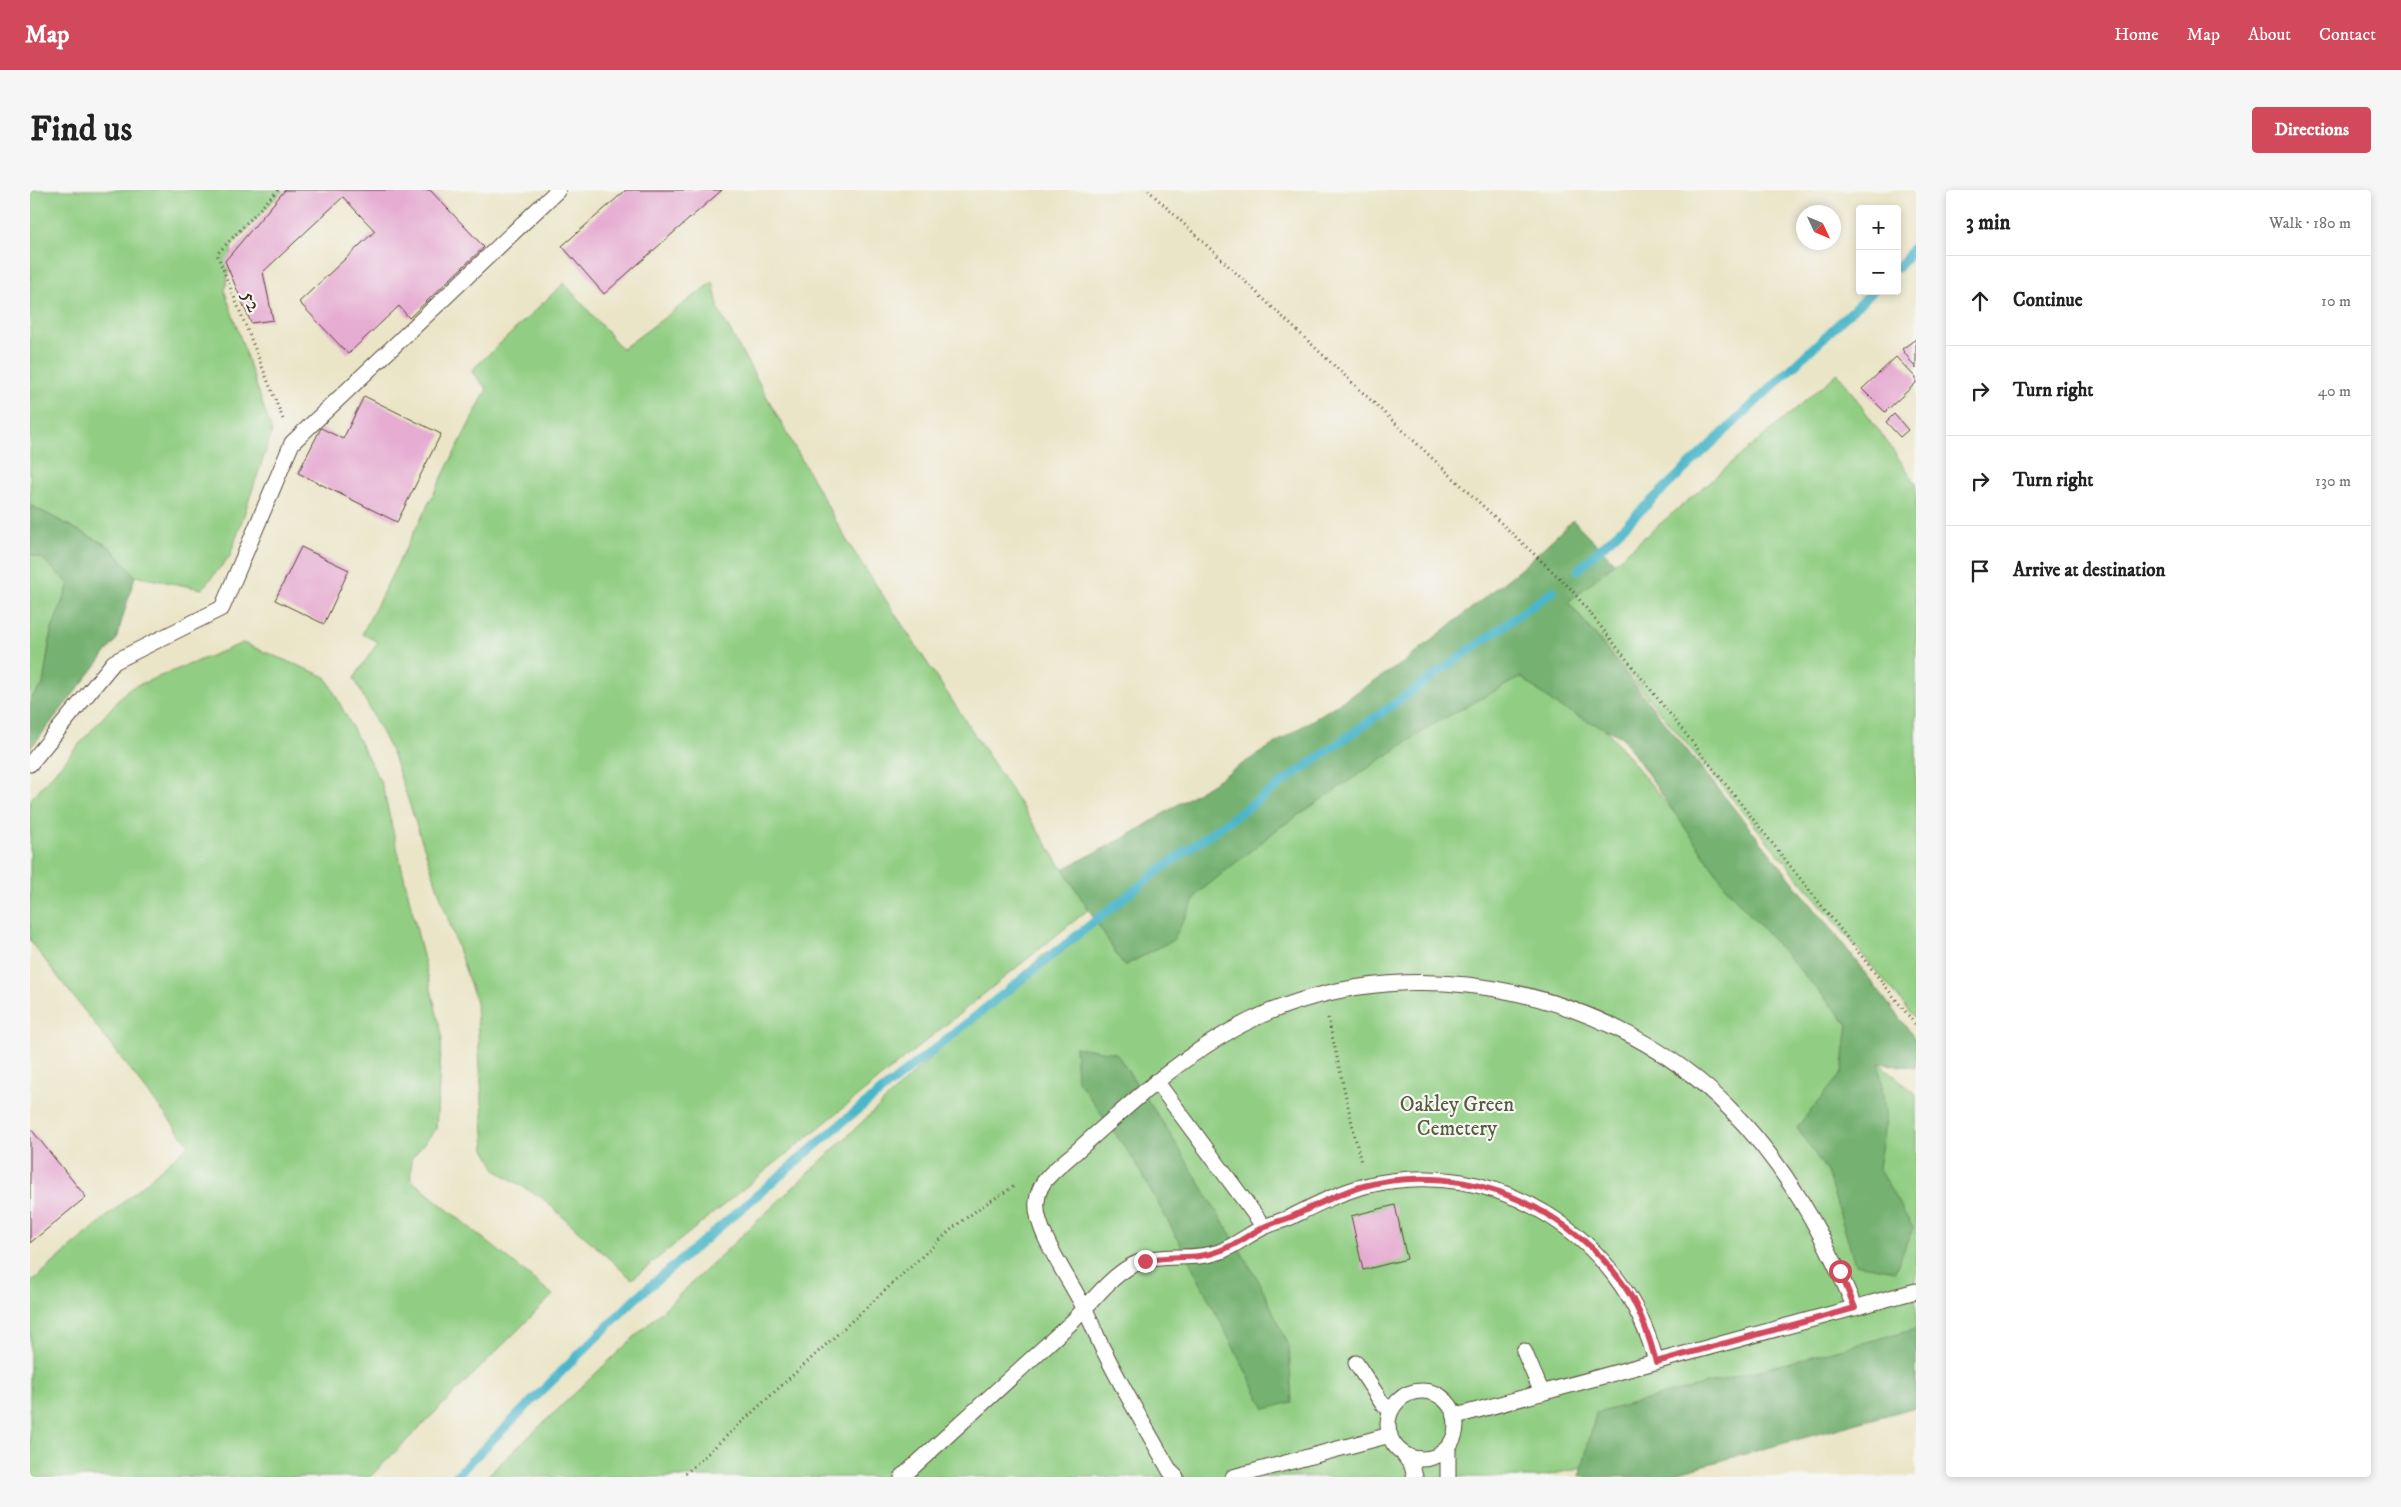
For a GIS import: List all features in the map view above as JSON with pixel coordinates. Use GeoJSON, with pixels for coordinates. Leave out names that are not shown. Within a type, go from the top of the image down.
{"type":"FeatureCollection","features":[{"type":"Feature","properties":{"kind":"lane"},"geometry":{"type":"LineString","coordinates":[[30,764],[114,662],[222,608],[292,443],[558,190]]}},
{"type":"Feature","properties":{"kind":"lane"},"geometry":{"type":"LineString","coordinates":[[1176,1477],[1170,1471],[1103,1350],[1085,1309],[1041,1228],[1037,1218],[1037,1198],[1047,1178],[1156,1082],[1225,1033],[1272,1011],[1322,995],[1372,987],[1416,984],[1486,987],[1534,997],[1583,1012],[1650,1045],[1711,1091],[1762,1145],[1812,1216],[1855,1308]]}},
{"type":"Feature","properties":{"kind":"lane"},"geometry":{"type":"LineString","coordinates":[[1156,1082],[1264,1227]]}},
{"type":"Feature","properties":{"kind":"lane"},"geometry":{"type":"LineString","coordinates":[[902,1477],[1085,1309],[1120,1273],[1131,1266],[1159,1257],[1194,1257],[1219,1252],[1264,1227],[1345,1192],[1366,1186],[1416,1179],[1459,1181],[1521,1201],[1561,1223],[1595,1251],[1622,1283],[1640,1314],[1656,1362]]}},
{"type":"Feature","properties":{"kind":"lane"},"geometry":{"type":"LineString","coordinates":[[1456,1416],[1916,1291]]}},
{"type":"Feature","properties":{"kind":"lane"},"geometry":{"type":"LineString","coordinates":[[1524,1350],[1542,1393]]}},
{"type":"Feature","properties":{"kind":"lane"},"geometry":{"type":"LineString","coordinates":[[1356,1363],[1378,1397],[1391,1411]]}},
{"type":"Feature","properties":{"kind":"lane"},"geometry":{"type":"LineString","coordinates":[[1404,1455],[1415,1459],[1427,1459],[1438,1456],[1448,1448],[1454,1438],[1456,1416],[1445,1399],[1424,1391],[1404,1396],[1391,1411],[1388,1420],[1390,1435],[1395,1447],[1412,1466],[1415,1477]]}},
{"type":"Feature","properties":{"kind":"lane"},"geometry":{"type":"LineString","coordinates":[[1233,1477],[1390,1435]]}},
{"type":"Feature","properties":{"kind":"lane"},"geometry":{"type":"LineString","coordinates":[[1448,1448],[1448,1477]]}},
{"type":"Feature","properties":{"kind":"path","name":"52"},"geometry":{"type":"LineString","coordinates":[[278,190],[217,254],[270,383],[292,443]]}},
{"type":"Feature","properties":{"kind":"path"},"geometry":{"type":"LineString","coordinates":[[1148,190],[1572,589],[1916,1024]]}},
{"type":"Feature","properties":{"kind":"path"},"geometry":{"type":"LineString","coordinates":[[1322,995],[1366,1186]]}},
{"type":"Feature","properties":{"kind":"path"},"geometry":{"type":"LineString","coordinates":[[682,1477],[954,1227],[981,1207],[1024,1180]]}},
{"type":"Feature","properties":{"kind":"green space"},"geometry":{"type":"Polygon","coordinates":[[[30,190],[283,190],[232,246],[225,292],[272,432],[230,556],[202,589],[135,576],[110,547],[30,505],[30,190]]]}},
{"type":"Feature","properties":{"kind":"green space"},"geometry":{"type":"Polygon","coordinates":[[[713,282],[719,311],[847,541],[1063,869],[1105,896],[632,1279],[542,1198],[497,1171],[485,1149],[476,1002],[393,755],[354,678],[378,642],[362,634],[487,389],[471,371],[564,283],[622,349],[713,282]]]}},
{"type":"Feature","properties":{"kind":"green space"},"geometry":{"type":"Polygon","coordinates":[[[1838,373],[1916,483],[1916,1019],[1568,602],[1838,373]]]}},
{"type":"Feature","properties":{"kind":"green space"},"geometry":{"type":"Polygon","coordinates":[[[30,505],[110,547],[135,576],[116,640],[30,749],[30,699],[43,685],[51,632],[69,584],[43,559],[30,554],[30,505]]]}},
{"type":"Feature","properties":{"kind":"green space"},"geometry":{"type":"Polygon","coordinates":[[[1573,520],[1615,563],[1568,602],[1843,944],[1916,1040],[1916,1068],[1879,1063],[1886,1119],[1878,1168],[1913,1228],[1895,1271],[1855,1264],[1827,1172],[1797,1127],[1842,1073],[1848,1024],[1729,891],[1622,737],[1557,706],[1521,677],[1432,725],[1279,828],[1198,893],[1173,940],[1124,966],[1063,869],[1128,836],[1403,663],[1524,566],[1573,520]]]}},
{"type":"Feature","properties":{"kind":"green space"},"geometry":{"type":"Polygon","coordinates":[[[30,554],[43,559],[69,584],[51,632],[43,685],[30,699],[30,554]]]}},
{"type":"Feature","properties":{"kind":"green space","name":"Oakley Green Cemetery"},"geometry":{"type":"Polygon","coordinates":[[[1523,628],[1879,1063],[1916,1094],[1916,1391],[1540,1477],[486,1477],[913,1074],[1042,956],[1243,827],[1523,628]]]}},
{"type":"Feature","properties":{"kind":"green space"},"geometry":{"type":"Polygon","coordinates":[[[243,643],[326,677],[382,785],[442,1035],[436,1129],[411,1159],[411,1180],[553,1295],[370,1477],[30,1477],[30,1283],[189,1145],[30,941],[30,800],[128,689],[243,643]]]}},
{"type":"Feature","properties":{"kind":"green space"},"geometry":{"type":"Polygon","coordinates":[[[1075,1047],[1116,1053],[1165,1126],[1260,1283],[1289,1346],[1292,1402],[1265,1409],[1180,1243],[1135,1162],[1077,1079],[1075,1047]]]}},
{"type":"Feature","properties":{"kind":"green space"},"geometry":{"type":"Polygon","coordinates":[[[1916,1329],[1916,1407],[1661,1477],[1580,1477],[1596,1413],[1916,1329]]]}},
{"type":"Feature","properties":{"kind":"building"},"geometry":{"type":"Polygon","coordinates":[[[285,190],[430,190],[484,247],[409,318],[399,306],[348,354],[299,302],[375,231],[343,197],[263,272],[273,320],[251,323],[225,261],[285,190]]]}},
{"type":"Feature","properties":{"kind":"building"},"geometry":{"type":"Polygon","coordinates":[[[626,190],[722,190],[604,294],[562,246],[626,190]]]}},
{"type":"Feature","properties":{"kind":"building"},"geometry":{"type":"Polygon","coordinates":[[[1916,339],[1916,369],[1902,349],[1916,339]]]}},
{"type":"Feature","properties":{"kind":"building"},"geometry":{"type":"Polygon","coordinates":[[[1896,357],[1916,378],[1916,383],[1885,412],[1862,389],[1896,357]]]}},
{"type":"Feature","properties":{"kind":"building"},"geometry":{"type":"Polygon","coordinates":[[[364,396],[441,434],[397,522],[298,473],[321,428],[343,439],[364,396]]]}},
{"type":"Feature","properties":{"kind":"building"},"geometry":{"type":"Polygon","coordinates":[[[1894,414],[1908,430],[1900,437],[1886,422],[1894,414]]]}},
{"type":"Feature","properties":{"kind":"building"},"geometry":{"type":"Polygon","coordinates":[[[301,547],[349,570],[324,624],[275,600],[301,547]]]}},
{"type":"Feature","properties":{"kind":"building"},"geometry":{"type":"Polygon","coordinates":[[[30,1128],[86,1197],[30,1243],[30,1128]]]}},
{"type":"Feature","properties":{"kind":"building"},"geometry":{"type":"Polygon","coordinates":[[[1395,1205],[1407,1259],[1363,1270],[1351,1216],[1395,1205]]]}},
{"type":"Feature","properties":{"kind":"waterway"},"geometry":{"type":"LineString","coordinates":[[1901,264],[1916,243]]}},
{"type":"Feature","properties":{"kind":"waterway"},"geometry":{"type":"LineString","coordinates":[[1578,570],[1869,295]]}},
{"type":"Feature","properties":{"kind":"waterway"},"geometry":{"type":"LineString","coordinates":[[455,1477],[635,1299],[850,1116],[1158,871],[1553,591]]}},
{"type":"Feature","properties":{"kind":"route"},"geometry":{"type":"LineString","coordinates":[[1145,1261],[1159,1257],[1194,1257],[1219,1252],[1264,1227],[1345,1192],[1366,1186],[1416,1179],[1459,1181],[1499,1192],[1521,1201],[1561,1223],[1580,1237],[1610,1268],[1632,1298],[1647,1332],[1656,1362],[1855,1308],[1840,1271]]}}]}
